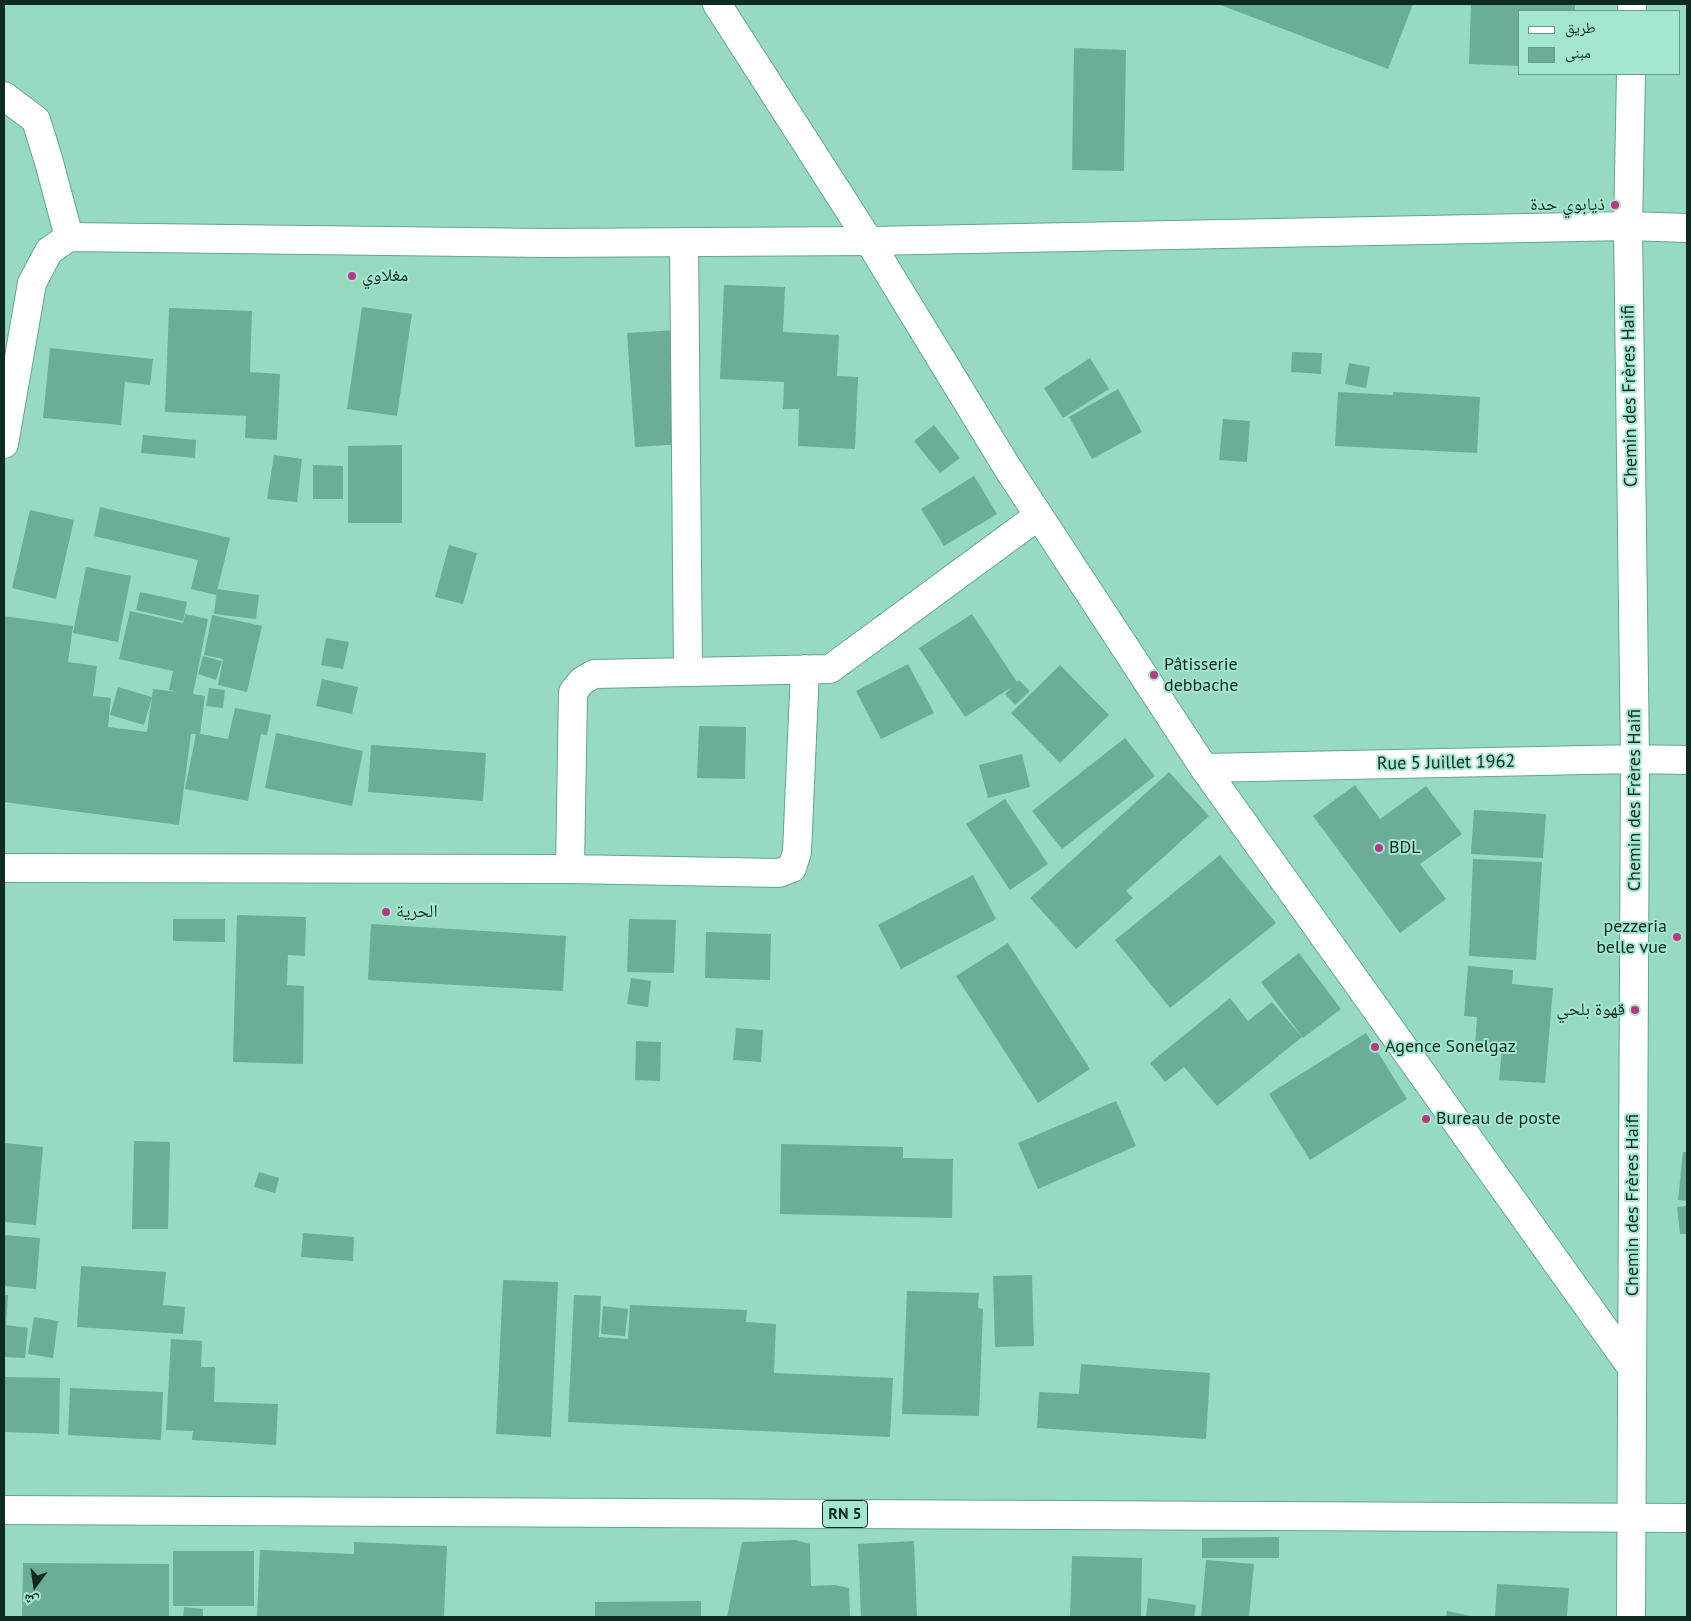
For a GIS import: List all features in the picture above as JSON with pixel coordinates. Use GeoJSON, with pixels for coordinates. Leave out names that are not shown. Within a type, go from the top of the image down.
{"type":"FeatureCollection","features":[{"type":"Feature","properties":{"kind":"street"},"geometry":{"type":"LineString","coordinates":[[717,4],[869,241],[1007,468],[1204,768],[1632,1368]]}},
{"type":"Feature","properties":{"kind":"street","name":"Chemin des Frères Haifi"},"geometry":{"type":"LineString","coordinates":[[1631,75],[1628,226],[1635,759],[1631,1617]]}},
{"type":"Feature","properties":{"kind":"street"},"geometry":{"type":"LineString","coordinates":[[4,96],[36,120],[69,237]]}},
{"type":"Feature","properties":{"kind":"street"},"geometry":{"type":"LineString","coordinates":[[4,444],[32,283],[49,251],[69,237],[546,243],[869,241],[1628,226],[1687,228]]}},
{"type":"Feature","properties":{"kind":"street"},"geometry":{"type":"LineString","coordinates":[[684,242],[688,670]]}},
{"type":"Feature","properties":{"kind":"street"},"geometry":{"type":"LineString","coordinates":[[570,869],[574,692],[582,680],[594,674],[688,670],[830,669],[1038,516]]}},
{"type":"Feature","properties":{"kind":"street"},"geometry":{"type":"LineString","coordinates":[[4,868],[570,869],[779,873],[792,868],[798,852],[805,669]]}},
{"type":"Feature","properties":{"kind":"street","name":"Rue 5 Juillet 1962"},"geometry":{"type":"LineString","coordinates":[[1204,768],[1635,759],[1687,760]]}},
{"type":"Feature","properties":{"kind":"street","name":"RN 5"},"geometry":{"type":"LineString","coordinates":[[4,1510],[1687,1518]]}},
{"type":"Feature","properties":{"kind":"building"},"geometry":{"type":"Polygon","coordinates":[[[1218,4],[1413,4],[1388,69],[1218,4]]]}},
{"type":"Feature","properties":{"kind":"building"},"geometry":{"type":"Polygon","coordinates":[[[1471,4],[1575,4],[1575,10],[1518,10],[1518,66],[1469,64],[1471,4]]]}},
{"type":"Feature","properties":{"kind":"building"},"geometry":{"type":"Polygon","coordinates":[[[1074,48],[1126,50],[1124,171],[1072,170],[1074,48]]]}},
{"type":"Feature","properties":{"kind":"building"},"geometry":{"type":"Polygon","coordinates":[[[724,285],[785,287],[783,332],[839,335],[837,376],[858,377],[855,449],[798,446],[799,409],[783,409],[784,382],[720,379],[724,285]]]}},
{"type":"Feature","properties":{"kind":"building"},"geometry":{"type":"Polygon","coordinates":[[[362,307],[412,314],[397,416],[347,409],[362,307]]]}},
{"type":"Feature","properties":{"kind":"building"},"geometry":{"type":"Polygon","coordinates":[[[169,308],[252,311],[250,372],[280,374],[277,440],[245,438],[246,416],[165,412],[169,308]]]}},
{"type":"Feature","properties":{"kind":"building"},"geometry":{"type":"Polygon","coordinates":[[[677,330],[684,444],[635,447],[627,333],[677,330]]]}},
{"type":"Feature","properties":{"kind":"building"},"geometry":{"type":"Polygon","coordinates":[[[50,348],[153,359],[150,385],[125,382],[121,425],[43,418],[50,348]]]}},
{"type":"Feature","properties":{"kind":"building"},"geometry":{"type":"Polygon","coordinates":[[[1292,352],[1322,353],[1321,374],[1291,372],[1292,352]]]}},
{"type":"Feature","properties":{"kind":"building"},"geometry":{"type":"Polygon","coordinates":[[[1090,358],[1109,389],[1063,418],[1044,388],[1090,358]]]}},
{"type":"Feature","properties":{"kind":"building"},"geometry":{"type":"Polygon","coordinates":[[[1349,363],[1370,367],[1366,388],[1345,384],[1349,363]]]}},
{"type":"Feature","properties":{"kind":"building"},"geometry":{"type":"Polygon","coordinates":[[[1118,389],[1142,432],[1092,459],[1069,417],[1118,389]]]}},
{"type":"Feature","properties":{"kind":"building"},"geometry":{"type":"Polygon","coordinates":[[[1338,392],[1393,395],[1393,392],[1480,397],[1477,453],[1335,446],[1338,392]]]}},
{"type":"Feature","properties":{"kind":"building"},"geometry":{"type":"Polygon","coordinates":[[[1223,419],[1250,421],[1247,462],[1219,460],[1223,419]]]}},
{"type":"Feature","properties":{"kind":"building"},"geometry":{"type":"Polygon","coordinates":[[[934,425],[960,458],[940,473],[914,441],[934,425]]]}},
{"type":"Feature","properties":{"kind":"building"},"geometry":{"type":"Polygon","coordinates":[[[143,435],[196,440],[195,458],[141,453],[143,435]]]}},
{"type":"Feature","properties":{"kind":"building"},"geometry":{"type":"Polygon","coordinates":[[[402,445],[402,523],[348,523],[348,446],[402,445]]]}},
{"type":"Feature","properties":{"kind":"building"},"geometry":{"type":"Polygon","coordinates":[[[274,455],[302,459],[297,502],[267,499],[274,455]]]}},
{"type":"Feature","properties":{"kind":"building"},"geometry":{"type":"Polygon","coordinates":[[[313,465],[343,466],[343,499],[313,499],[313,465]]]}},
{"type":"Feature","properties":{"kind":"building"},"geometry":{"type":"Polygon","coordinates":[[[974,476],[997,514],[944,546],[921,509],[974,476]]]}},
{"type":"Feature","properties":{"kind":"building"},"geometry":{"type":"Polygon","coordinates":[[[100,507],[230,538],[216,595],[191,589],[198,560],[94,536],[100,507]]]}},
{"type":"Feature","properties":{"kind":"building"},"geometry":{"type":"Polygon","coordinates":[[[30,510],[74,520],[56,599],[12,588],[30,510]]]}},
{"type":"Feature","properties":{"kind":"building"},"geometry":{"type":"Polygon","coordinates":[[[449,545],[477,553],[463,604],[435,597],[449,545]]]}},
{"type":"Feature","properties":{"kind":"building"},"geometry":{"type":"Polygon","coordinates":[[[86,567],[131,576],[118,642],[73,633],[86,567]]]}},
{"type":"Feature","properties":{"kind":"building"},"geometry":{"type":"Polygon","coordinates":[[[217,589],[259,595],[256,619],[214,614],[217,589]]]}},
{"type":"Feature","properties":{"kind":"building"},"geometry":{"type":"Polygon","coordinates":[[[140,592],[187,602],[183,621],[136,610],[140,592]]]}},
{"type":"Feature","properties":{"kind":"building"},"geometry":{"type":"Polygon","coordinates":[[[130,611],[183,623],[185,614],[208,619],[193,694],[205,696],[200,734],[228,739],[235,708],[271,715],[267,735],[261,734],[248,801],[185,789],[196,734],[191,734],[179,825],[4,802],[4,616],[73,626],[68,662],[97,666],[93,696],[111,698],[108,727],[147,732],[153,689],[179,692],[169,690],[173,671],[119,659],[130,611]]]}},
{"type":"Feature","properties":{"kind":"building"},"geometry":{"type":"Polygon","coordinates":[[[972,614],[1017,682],[1019,680],[1030,691],[1015,705],[1005,694],[1012,687],[965,717],[919,648],[972,614]]]}},
{"type":"Feature","properties":{"kind":"building"},"geometry":{"type":"Polygon","coordinates":[[[212,615],[262,626],[247,692],[218,685],[223,659],[204,655],[212,615]]]}},
{"type":"Feature","properties":{"kind":"building"},"geometry":{"type":"Polygon","coordinates":[[[326,638],[349,642],[343,669],[321,665],[326,638]]]}},
{"type":"Feature","properties":{"kind":"building"},"geometry":{"type":"Polygon","coordinates":[[[203,656],[222,661],[216,680],[198,674],[203,656]]]}},
{"type":"Feature","properties":{"kind":"building"},"geometry":{"type":"Polygon","coordinates":[[[908,664],[934,713],[881,739],[856,691],[908,664]]]}},
{"type":"Feature","properties":{"kind":"building"},"geometry":{"type":"Polygon","coordinates":[[[1060,665],[1109,715],[1060,763],[1011,713],[1060,665]]]}},
{"type":"Feature","properties":{"kind":"building"},"geometry":{"type":"Polygon","coordinates":[[[322,679],[358,687],[352,714],[316,706],[322,679]]]}},
{"type":"Feature","properties":{"kind":"building"},"geometry":{"type":"Polygon","coordinates":[[[118,687],[152,697],[144,725],[110,715],[118,687]]]}},
{"type":"Feature","properties":{"kind":"building"},"geometry":{"type":"Polygon","coordinates":[[[209,688],[225,690],[223,708],[206,706],[209,688]]]}},
{"type":"Feature","properties":{"kind":"building"},"geometry":{"type":"Polygon","coordinates":[[[699,726],[746,727],[745,779],[697,778],[699,726]]]}},
{"type":"Feature","properties":{"kind":"building"},"geometry":{"type":"Polygon","coordinates":[[[276,733],[363,751],[352,806],[265,788],[276,733]]]}},
{"type":"Feature","properties":{"kind":"building"},"geometry":{"type":"Polygon","coordinates":[[[1125,738],[1155,776],[1062,849],[1032,811],[1125,738]]]}},
{"type":"Feature","properties":{"kind":"building"},"geometry":{"type":"Polygon","coordinates":[[[371,745],[486,753],[483,801],[368,792],[371,745]]]}},
{"type":"Feature","properties":{"kind":"building"},"geometry":{"type":"Polygon","coordinates":[[[1022,754],[1030,787],[988,798],[979,765],[1022,754]]]}},
{"type":"Feature","properties":{"kind":"building"},"geometry":{"type":"Polygon","coordinates":[[[1169,772],[1209,816],[1126,891],[1133,898],[1076,949],[1030,898],[1169,772]]]}},
{"type":"Feature","properties":{"kind":"building"},"geometry":{"type":"Polygon","coordinates":[[[1355,785],[1380,819],[1426,786],[1462,834],[1420,864],[1446,899],[1400,933],[1313,816],[1355,785]]]}},
{"type":"Feature","properties":{"kind":"building"},"geometry":{"type":"Polygon","coordinates":[[[1005,799],[1048,864],[1010,890],[966,824],[1005,799]]]}},
{"type":"Feature","properties":{"kind":"building"},"geometry":{"type":"Polygon","coordinates":[[[1474,810],[1546,814],[1543,858],[1471,854],[1474,810]]]}},
{"type":"Feature","properties":{"kind":"building"},"geometry":{"type":"Polygon","coordinates":[[[1220,855],[1276,923],[1170,1008],[1115,940],[1220,855]]]}},
{"type":"Feature","properties":{"kind":"building"},"geometry":{"type":"Polygon","coordinates":[[[1473,859],[1542,862],[1536,960],[1469,956],[1473,859]]]}},
{"type":"Feature","properties":{"kind":"building"},"geometry":{"type":"Polygon","coordinates":[[[973,875],[996,919],[901,969],[878,925],[973,875]]]}},
{"type":"Feature","properties":{"kind":"building"},"geometry":{"type":"Polygon","coordinates":[[[237,915],[306,917],[305,956],[288,955],[287,985],[304,986],[303,1064],[233,1062],[237,915]]]}},
{"type":"Feature","properties":{"kind":"building"},"geometry":{"type":"Polygon","coordinates":[[[173,919],[225,919],[225,942],[173,941],[173,919]]]}},
{"type":"Feature","properties":{"kind":"building"},"geometry":{"type":"Polygon","coordinates":[[[629,919],[676,920],[674,973],[627,972],[629,919]]]}},
{"type":"Feature","properties":{"kind":"building"},"geometry":{"type":"Polygon","coordinates":[[[371,924],[566,936],[563,991],[368,980],[371,924]]]}},
{"type":"Feature","properties":{"kind":"building"},"geometry":{"type":"Polygon","coordinates":[[[706,932],[771,934],[770,980],[705,978],[706,932]]]}},
{"type":"Feature","properties":{"kind":"building"},"geometry":{"type":"Polygon","coordinates":[[[1008,943],[1090,1069],[1038,1103],[956,976],[1008,943]]]}},
{"type":"Feature","properties":{"kind":"building"},"geometry":{"type":"Polygon","coordinates":[[[1299,953],[1341,1009],[1303,1038],[1261,982],[1299,953]]]}},
{"type":"Feature","properties":{"kind":"building"},"geometry":{"type":"Polygon","coordinates":[[[1468,966],[1513,970],[1512,984],[1553,988],[1545,1083],[1499,1080],[1502,1049],[1475,1047],[1477,1017],[1464,1016],[1468,966]]]}},
{"type":"Feature","properties":{"kind":"building"},"geometry":{"type":"Polygon","coordinates":[[[631,978],[651,981],[648,1007],[627,1004],[631,978]]]}},
{"type":"Feature","properties":{"kind":"building"},"geometry":{"type":"Polygon","coordinates":[[[1230,998],[1248,1021],[1272,1002],[1302,1037],[1217,1106],[1184,1067],[1165,1082],[1150,1063],[1230,998]]]}},
{"type":"Feature","properties":{"kind":"building"},"geometry":{"type":"Polygon","coordinates":[[[736,1028],[763,1030],[761,1062],[733,1060],[736,1028]]]}},
{"type":"Feature","properties":{"kind":"building"},"geometry":{"type":"Polygon","coordinates":[[[1366,1033],[1407,1099],[1310,1160],[1269,1094],[1366,1033]]]}},
{"type":"Feature","properties":{"kind":"building"},"geometry":{"type":"Polygon","coordinates":[[[636,1041],[661,1042],[660,1081],[635,1080],[636,1041]]]}},
{"type":"Feature","properties":{"kind":"building"},"geometry":{"type":"Polygon","coordinates":[[[1116,1101],[1136,1146],[1038,1189],[1018,1143],[1116,1101]]]}},
{"type":"Feature","properties":{"kind":"building"},"geometry":{"type":"Polygon","coordinates":[[[134,1141],[170,1142],[168,1229],[132,1229],[134,1141]]]}},
{"type":"Feature","properties":{"kind":"building"},"geometry":{"type":"Polygon","coordinates":[[[4,1143],[43,1147],[36,1225],[4,1222],[4,1143]]]}},
{"type":"Feature","properties":{"kind":"building"},"geometry":{"type":"Polygon","coordinates":[[[781,1144],[903,1147],[903,1158],[953,1159],[952,1218],[780,1214],[781,1144]]]}},
{"type":"Feature","properties":{"kind":"building"},"geometry":{"type":"Polygon","coordinates":[[[1683,1152],[1687,1152],[1687,1201],[1678,1200],[1683,1152]]]}},
{"type":"Feature","properties":{"kind":"building"},"geometry":{"type":"Polygon","coordinates":[[[259,1172],[279,1178],[275,1193],[254,1187],[259,1172]]]}},
{"type":"Feature","properties":{"kind":"building"},"geometry":{"type":"Polygon","coordinates":[[[1687,1206],[1687,1234],[1680,1234],[1677,1207],[1687,1206]]]}},
{"type":"Feature","properties":{"kind":"building"},"geometry":{"type":"Polygon","coordinates":[[[303,1233],[354,1237],[353,1261],[301,1257],[303,1233]]]}},
{"type":"Feature","properties":{"kind":"building"},"geometry":{"type":"Polygon","coordinates":[[[4,1235],[40,1238],[36,1289],[4,1286],[4,1235]]]}},
{"type":"Feature","properties":{"kind":"building"},"geometry":{"type":"Polygon","coordinates":[[[81,1266],[166,1272],[163,1305],[185,1307],[183,1334],[77,1327],[81,1266]]]}},
{"type":"Feature","properties":{"kind":"building"},"geometry":{"type":"Polygon","coordinates":[[[1032,1275],[1034,1346],[995,1347],[993,1276],[1032,1275]]]}},
{"type":"Feature","properties":{"kind":"building"},"geometry":{"type":"Polygon","coordinates":[[[503,1280],[558,1282],[551,1437],[496,1434],[503,1280]]]}},
{"type":"Feature","properties":{"kind":"building"},"geometry":{"type":"Polygon","coordinates":[[[907,1291],[979,1293],[978,1308],[983,1309],[979,1416],[902,1414],[907,1291]]]}},
{"type":"Feature","properties":{"kind":"building"},"geometry":{"type":"Polygon","coordinates":[[[4,1295],[8,1295],[6,1325],[28,1328],[25,1358],[4,1357],[4,1295]]]}},
{"type":"Feature","properties":{"kind":"building"},"geometry":{"type":"Polygon","coordinates":[[[574,1295],[601,1296],[599,1337],[628,1339],[630,1305],[747,1310],[746,1322],[776,1324],[774,1373],[893,1378],[890,1437],[568,1422],[574,1295]]]}},
{"type":"Feature","properties":{"kind":"building"},"geometry":{"type":"Polygon","coordinates":[[[603,1306],[628,1309],[625,1336],[601,1334],[603,1306]]]}},
{"type":"Feature","properties":{"kind":"building"},"geometry":{"type":"Polygon","coordinates":[[[34,1317],[58,1321],[53,1358],[28,1354],[34,1317]]]}},
{"type":"Feature","properties":{"kind":"building"},"geometry":{"type":"Polygon","coordinates":[[[171,1339],[202,1341],[201,1367],[215,1367],[214,1402],[278,1404],[276,1445],[192,1440],[193,1431],[166,1430],[171,1339]]]}},
{"type":"Feature","properties":{"kind":"building"},"geometry":{"type":"Polygon","coordinates":[[[1081,1364],[1210,1373],[1206,1439],[1037,1428],[1039,1392],[1079,1394],[1081,1364]]]}},
{"type":"Feature","properties":{"kind":"building"},"geometry":{"type":"Polygon","coordinates":[[[4,1377],[60,1378],[59,1434],[4,1432],[4,1377]]]}},
{"type":"Feature","properties":{"kind":"building"},"geometry":{"type":"Polygon","coordinates":[[[70,1388],[163,1392],[161,1440],[68,1435],[70,1388]]]}},
{"type":"Feature","properties":{"kind":"building"},"geometry":{"type":"Polygon","coordinates":[[[1279,1537],[1279,1558],[1202,1558],[1202,1538],[1279,1537]]]}},
{"type":"Feature","properties":{"kind":"building"},"geometry":{"type":"Polygon","coordinates":[[[795,1540],[810,1544],[811,1586],[835,1585],[849,1588],[850,1617],[727,1617],[742,1542],[795,1540]]]}},
{"type":"Feature","properties":{"kind":"building"},"geometry":{"type":"Polygon","coordinates":[[[914,1541],[917,1617],[861,1617],[858,1544],[914,1541]]]}},
{"type":"Feature","properties":{"kind":"building"},"geometry":{"type":"Polygon","coordinates":[[[354,1542],[447,1546],[444,1617],[257,1617],[260,1550],[354,1554],[354,1542]]]}},
{"type":"Feature","properties":{"kind":"building"},"geometry":{"type":"Polygon","coordinates":[[[173,1551],[254,1551],[254,1606],[173,1606],[173,1551]]]}},
{"type":"Feature","properties":{"kind":"building"},"geometry":{"type":"Polygon","coordinates":[[[1072,1556],[1142,1558],[1141,1617],[1070,1617],[1072,1556]]]}},
{"type":"Feature","properties":{"kind":"building"},"geometry":{"type":"Polygon","coordinates":[[[1206,1560],[1254,1564],[1249,1617],[1201,1617],[1206,1560]]]}},
{"type":"Feature","properties":{"kind":"building"},"geometry":{"type":"Polygon","coordinates":[[[23,1563],[169,1564],[169,1617],[22,1617],[23,1563]]]}},
{"type":"Feature","properties":{"kind":"building"},"geometry":{"type":"Polygon","coordinates":[[[1497,1584],[1569,1588],[1567,1617],[1495,1617],[1497,1584]]]}},
{"type":"Feature","properties":{"kind":"building"},"geometry":{"type":"Polygon","coordinates":[[[1148,1598],[1196,1605],[1194,1617],[1146,1617],[1148,1598]]]}},
{"type":"Feature","properties":{"kind":"building"},"geometry":{"type":"Polygon","coordinates":[[[701,1601],[701,1617],[595,1617],[595,1602],[701,1601]]]}},
{"type":"Feature","properties":{"kind":"building"},"geometry":{"type":"Polygon","coordinates":[[[184,1607],[203,1609],[203,1617],[183,1617],[184,1607]]]}},
{"type":"Feature","properties":{"kind":"building"},"geometry":{"type":"Polygon","coordinates":[[[1447,1611],[1471,1616],[1471,1617],[1446,1617],[1447,1611]]]}},
{"type":"Feature","properties":{"kind":"place","name":"ذيابوي حدة"},"geometry":{"type":"Point","coordinates":[1615,205]}},
{"type":"Feature","properties":{"kind":"place","name":"مغلاوي"},"geometry":{"type":"Point","coordinates":[352,276]}},
{"type":"Feature","properties":{"kind":"place","name":"Pâtisserie debbache"},"geometry":{"type":"Point","coordinates":[1154,675]}},
{"type":"Feature","properties":{"kind":"place","name":"BDL"},"geometry":{"type":"Point","coordinates":[1379,848]}},
{"type":"Feature","properties":{"kind":"place","name":"الحرية"},"geometry":{"type":"Point","coordinates":[386,912]}},
{"type":"Feature","properties":{"kind":"place","name":"pezzeria belle vue"},"geometry":{"type":"Point","coordinates":[1677,937]}},
{"type":"Feature","properties":{"kind":"place","name":"قهوة بلحي"},"geometry":{"type":"Point","coordinates":[1635,1010]}},
{"type":"Feature","properties":{"kind":"place","name":"Agence Sonelgaz"},"geometry":{"type":"Point","coordinates":[1375,1047]}},
{"type":"Feature","properties":{"kind":"place","name":"Bureau de poste"},"geometry":{"type":"Point","coordinates":[1426,1119]}}]}
